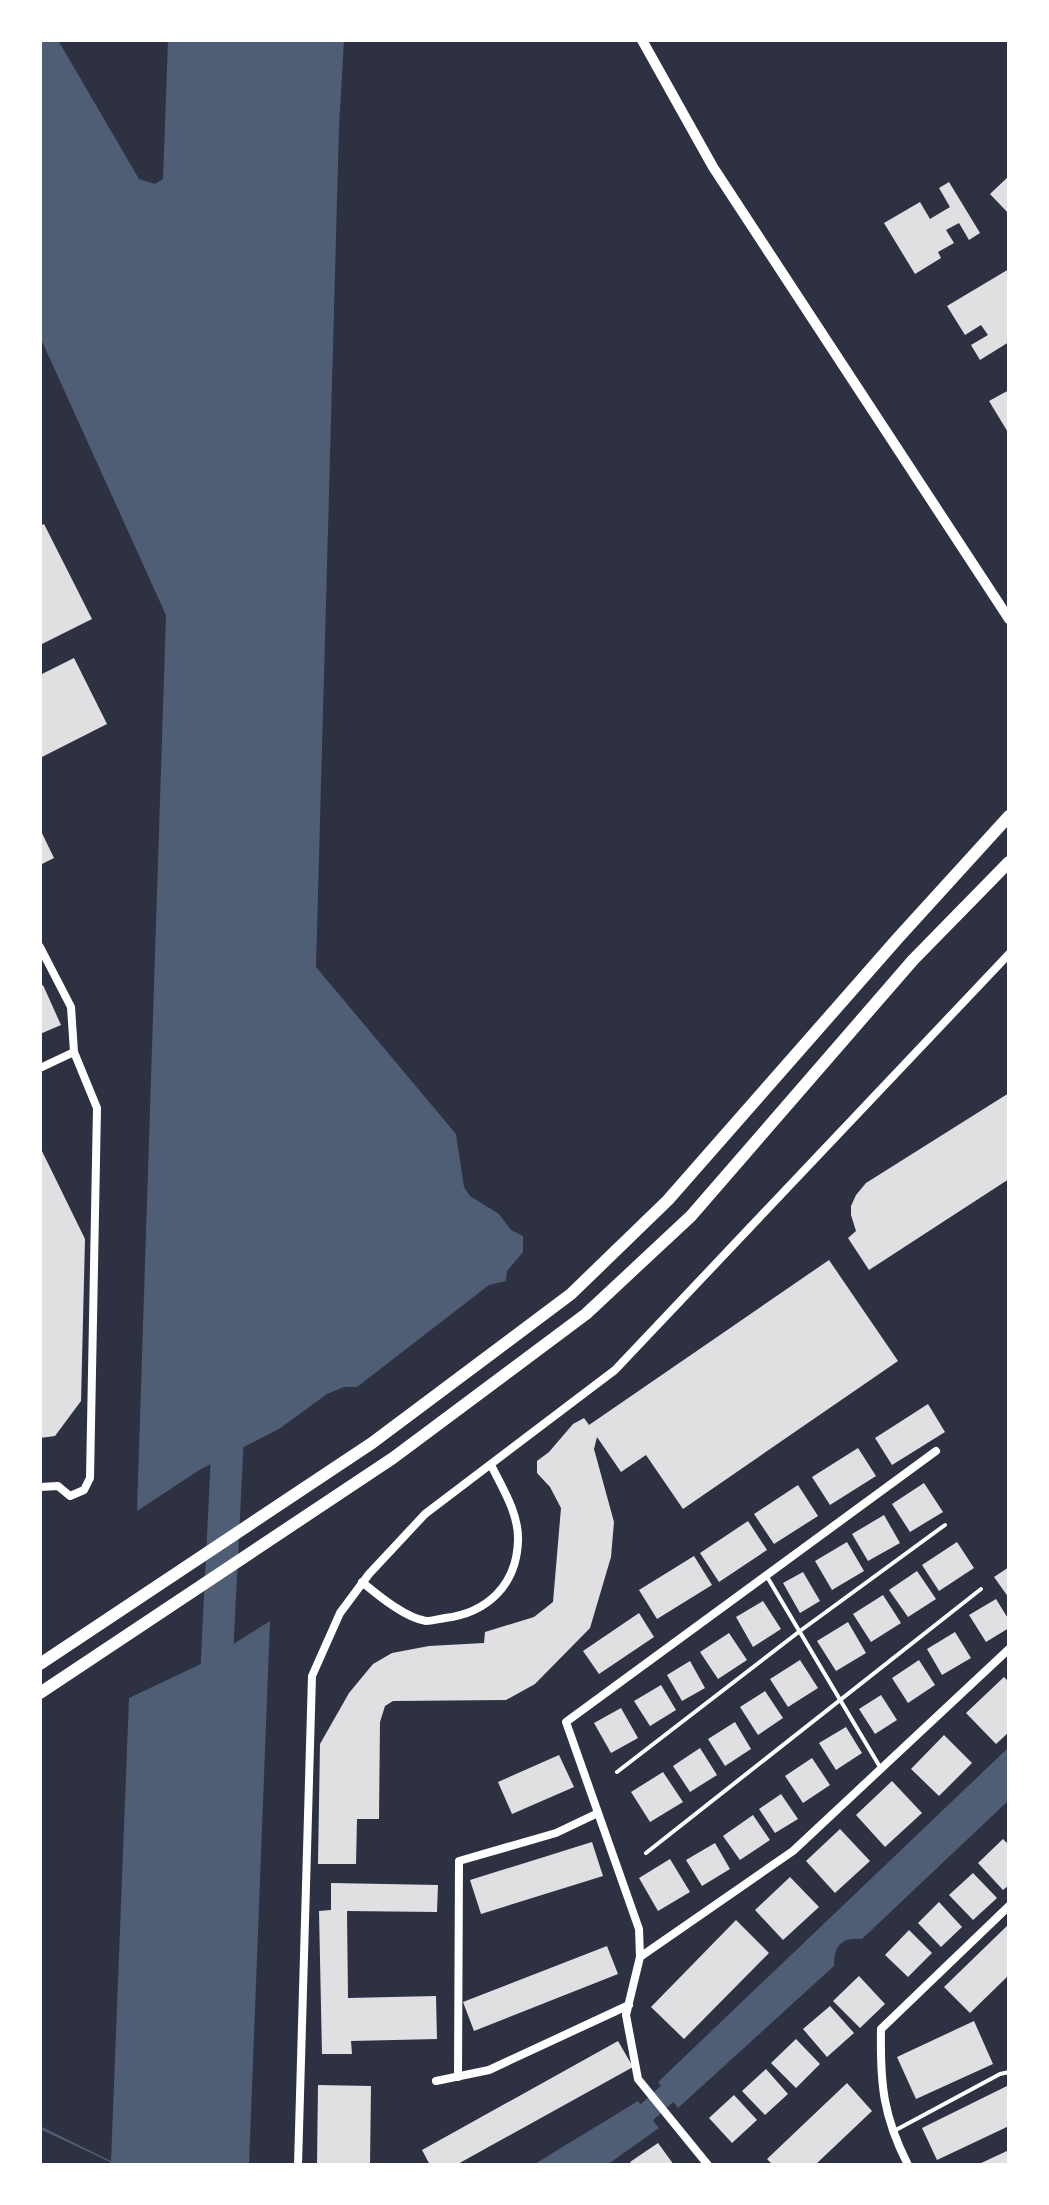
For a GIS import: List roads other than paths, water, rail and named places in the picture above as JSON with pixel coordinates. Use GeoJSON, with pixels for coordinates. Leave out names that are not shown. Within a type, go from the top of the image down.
{"type":"FeatureCollection","features":[{"type":"Feature","properties":{"kind":"main road"},"geometry":{"type":"LineString","coordinates":[[40,1664],[372,1443],[571,1294],[668,1200],[1009,816]]}},
{"type":"Feature","properties":{"kind":"main road"},"geometry":{"type":"LineString","coordinates":[[40,1693],[393,1458],[586,1314],[691,1216],[913,960],[1009,862]]}},
{"type":"Feature","properties":{"kind":"street"},"geometry":{"type":"LineString","coordinates":[[642,40],[713,167],[1009,619]]}},
{"type":"Feature","properties":{"kind":"street"},"geometry":{"type":"LineString","coordinates":[[40,947],[71,1007],[74,1052],[97,1108],[90,1478],[84,1490],[70,1496],[58,1486],[40,1487]]}},
{"type":"Feature","properties":{"kind":"street"},"geometry":{"type":"LineString","coordinates":[[298,2165],[312,1676],[340,1613],[362,1582],[425,1514],[615,1370],[1009,954]]}},
{"type":"Feature","properties":{"kind":"street"},"geometry":{"type":"LineString","coordinates":[[40,1068],[74,1052]]}},
{"type":"Feature","properties":{"kind":"street"},"geometry":{"type":"LineString","coordinates":[[708,2165],[638,2079],[626,2015],[640,1957],[639,1929],[566,1722],[936,1451]]}},
{"type":"Feature","properties":{"kind":"street"},"geometry":{"type":"LineString","coordinates":[[362,1582],[392,1605],[425,1621],[458,1617],[487,1605],[504,1586],[514,1566],[519,1538],[511,1506],[491,1465]]}},
{"type":"Feature","properties":{"kind":"street"},"geometry":{"type":"LineString","coordinates":[[640,1957],[793,1851],[1009,1649]]}},
{"type":"Feature","properties":{"kind":"street"},"geometry":{"type":"LineString","coordinates":[[458,2077],[459,1861],[556,1833],[598,1813]]}},
{"type":"Feature","properties":{"kind":"street"},"geometry":{"type":"LineString","coordinates":[[908,2165],[892,2133],[880,2082],[881,2029],[1009,1906]]}},
{"type":"Feature","properties":{"kind":"street"},"geometry":{"type":"LineString","coordinates":[[436,2081],[489,2070],[629,2005]]}},
{"type":"Feature","properties":{"kind":"lane"},"geometry":{"type":"LineString","coordinates":[[617,1772],[800,1631],[945,1525]]}},
{"type":"Feature","properties":{"kind":"lane"},"geometry":{"type":"LineString","coordinates":[[766,1575],[881,1769]]}},
{"type":"Feature","properties":{"kind":"lane"},"geometry":{"type":"LineString","coordinates":[[646,1853],[981,1589]]}},
{"type":"Feature","properties":{"kind":"lane"},"geometry":{"type":"LineString","coordinates":[[892,2133],[1009,2072]]}},
{"type":"Feature","properties":{"kind":"water"},"geometry":{"type":"Polygon","coordinates":[[[40,40],[58,40],[139,179],[155,184],[163,179],[168,40],[344,40],[316,967],[456,1134],[464,1187],[470,1196],[499,1214],[511,1230],[523,1236],[523,1252],[507,1271],[506,1281],[489,1285],[357,1387],[344,1387],[327,1394],[279,1429],[201,1469],[137,1511],[166,615],[40,337],[40,40]]]}},
{"type":"Feature","properties":{"kind":"water"},"geometry":{"type":"Polygon","coordinates":[[[270,1621],[249,2165],[110,2165],[110,2162],[40,2129],[40,2126],[111,2161],[129,1698],[205,1662],[270,1621]]]}},
{"type":"Feature","properties":{"kind":"water"},"geometry":{"type":"Polygon","coordinates":[[[1009,1747],[1009,1800],[862,1939],[849,1939],[840,1944],[834,1966],[678,2108],[658,2082],[1009,1747]]]}},
{"type":"Feature","properties":{"kind":"water"},"geometry":{"type":"Polygon","coordinates":[[[638,2101],[659,2128],[607,2165],[533,2165],[638,2101]]]}},
{"type":"Feature","properties":{"kind":"waterway"},"geometry":{"type":"LineString","coordinates":[[215,1699],[229,1414]]}},
{"type":"Feature","properties":{"kind":"waterway"},"geometry":{"type":"LineString","coordinates":[[585,2165],[687,2076]]}}]}
